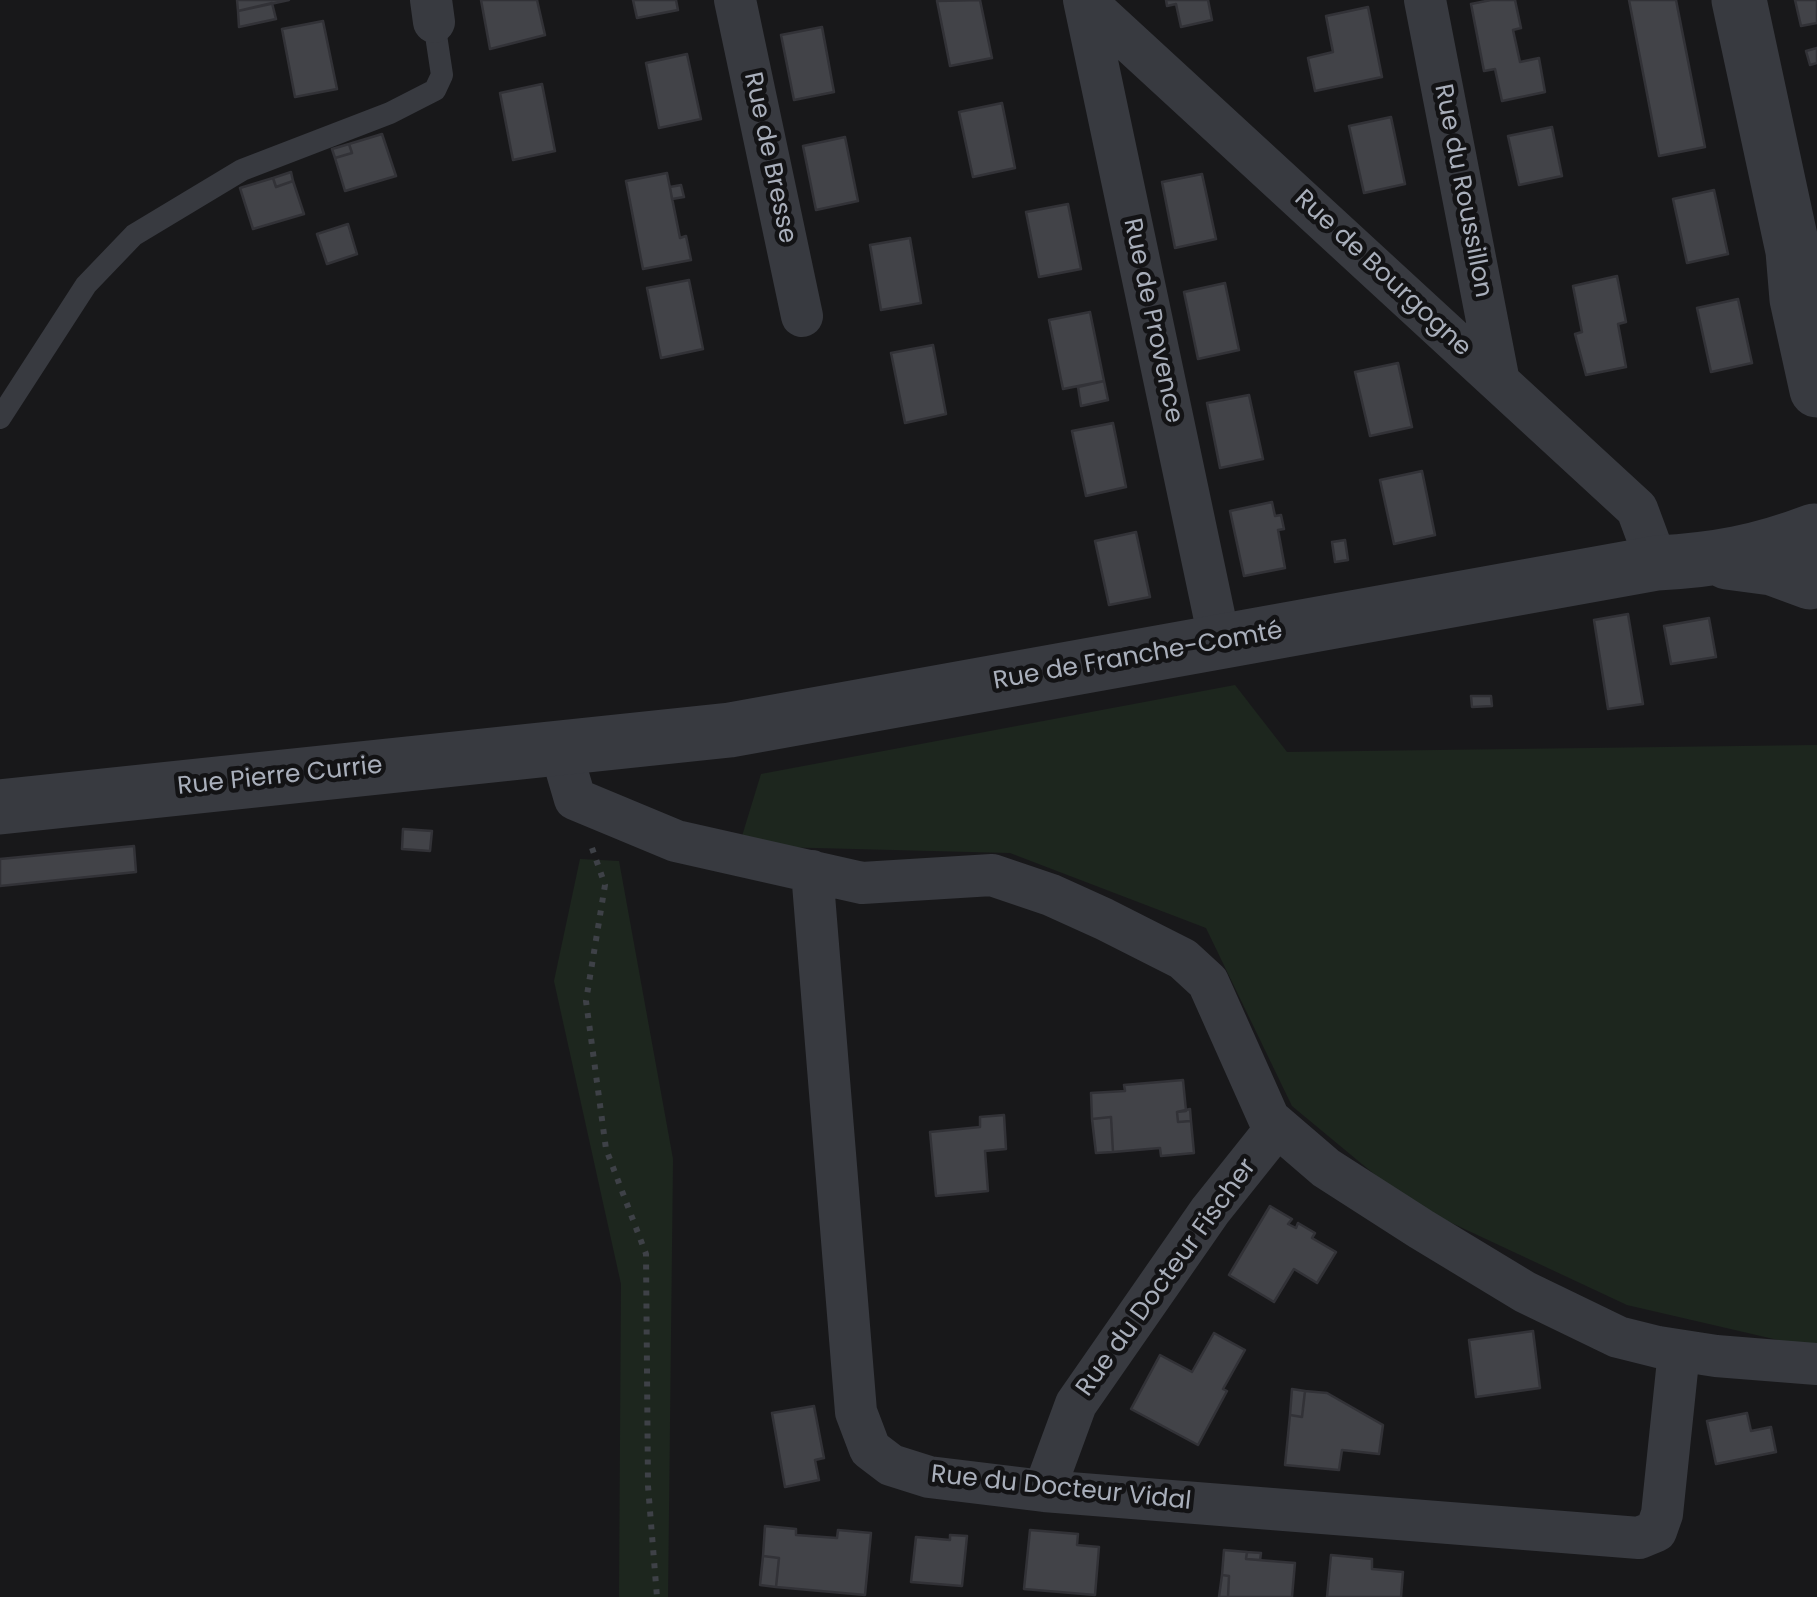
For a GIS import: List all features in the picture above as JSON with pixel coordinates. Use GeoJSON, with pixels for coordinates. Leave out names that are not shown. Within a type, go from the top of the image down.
{"type":"FeatureCollection","features":[{"type":"Feature","properties":{"kind":"street","name":"Rue de Bresse"},"geometry":{"type":"LineString","coordinates":[[735,0],[802,316]]}},
{"type":"Feature","properties":{"kind":"street","name":"Rue de Bourgogne"},"geometry":{"type":"LineString","coordinates":[[1084,0],[1638,509],[1657,562]]}},
{"type":"Feature","properties":{"kind":"street","name":"Rue de Provence"},"geometry":{"type":"LineString","coordinates":[[1084,0],[1220,643]]}},
{"type":"Feature","properties":{"kind":"street","name":"Rue du Roussillon"},"geometry":{"type":"LineString","coordinates":[[1425,0],[1499,382]]}},
{"type":"Feature","properties":{"kind":"street"},"geometry":{"type":"LineString","coordinates":[[1740,0],[1805,275],[1798,298],[1817,390]]}},
{"type":"Feature","properties":{"kind":"street","name":"Rue de Franche-Comté"},"geometry":{"type":"LineString","coordinates":[[568,774],[730,730],[1657,562],[1714,560],[1768,549],[1814,558]]}},
{"type":"Feature","properties":{"kind":"street"},"geometry":{"type":"LineString","coordinates":[[568,774],[676,840],[862,883],[992,876],[1086,911],[1182,959],[1208,982],[1268,1120],[1326,1168],[1422,1229],[1525,1292],[1618,1337],[1679,1350],[1817,1364]]}},
{"type":"Feature","properties":{"kind":"street","name":"Rue Pierre Currie"},"geometry":{"type":"LineString","coordinates":[[0,807],[568,774]]}},
{"type":"Feature","properties":{"kind":"street","name":"Rue du Docteur Vidal"},"geometry":{"type":"LineString","coordinates":[[812,872],[856,1412],[870,1449],[892,1464],[929,1477],[1044,1491],[1640,1538],[1656,1531],[1662,1514],[1679,1350]]}},
{"type":"Feature","properties":{"kind":"street","name":"Rue du Docteur Fischer"},"geometry":{"type":"LineString","coordinates":[[1044,1491],[1076,1404],[1210,1211],[1277,1127]]}},
{"type":"Feature","properties":{"kind":"lane"},"geometry":{"type":"LineString","coordinates":[[0,418],[86,285],[134,235],[242,170],[390,113],[435,90],[442,75],[432,11]]}},
{"type":"Feature","properties":{"kind":"path"},"geometry":{"type":"LineString","coordinates":[[568,774],[604,885],[586,1001],[606,1149],[646,1254],[648,1486],[657,1597]]}},
{"type":"Feature","properties":{"kind":"shaded area"},"geometry":{"type":"Polygon","coordinates":[[[1235,685],[1287,752],[1817,745],[1817,1349],[1627,1305],[1409,1203],[1292,1106],[1206,928],[1010,853],[739,846],[761,774],[1235,685]]]}},
{"type":"Feature","properties":{"kind":"shaded area"},"geometry":{"type":"Polygon","coordinates":[[[580,859],[619,861],[673,1159],[668,1597],[619,1597],[621,1284],[554,981],[580,859]]]}},
{"type":"Feature","properties":{"kind":"building"},"geometry":{"type":"Polygon","coordinates":[[[237,0],[289,0],[238,11],[237,0]]]}},
{"type":"Feature","properties":{"kind":"building"},"geometry":{"type":"Polygon","coordinates":[[[481,0],[537,0],[545,35],[490,49],[481,0]]]}},
{"type":"Feature","properties":{"kind":"building"},"geometry":{"type":"Polygon","coordinates":[[[633,0],[676,0],[678,10],[637,18],[633,0]]]}},
{"type":"Feature","properties":{"kind":"building"},"geometry":{"type":"Polygon","coordinates":[[[980,0],[992,58],[950,66],[937,1],[980,0]]]}},
{"type":"Feature","properties":{"kind":"building"},"geometry":{"type":"Polygon","coordinates":[[[1166,0],[1208,0],[1212,20],[1181,27],[1176,4],[1167,6],[1166,0]]]}},
{"type":"Feature","properties":{"kind":"building"},"geometry":{"type":"Polygon","coordinates":[[[1515,0],[1521,28],[1513,30],[1520,62],[1539,58],[1545,92],[1502,101],[1495,69],[1484,71],[1471,4],[1515,0]]]}},
{"type":"Feature","properties":{"kind":"building"},"geometry":{"type":"Polygon","coordinates":[[[1629,0],[1676,0],[1705,147],[1659,156],[1629,0]]]}},
{"type":"Feature","properties":{"kind":"building"},"geometry":{"type":"Polygon","coordinates":[[[1795,0],[1817,0],[1817,23],[1801,26],[1795,0]]]}},
{"type":"Feature","properties":{"kind":"building"},"geometry":{"type":"Polygon","coordinates":[[[272,3],[276,19],[239,27],[238,11],[272,3]]]}},
{"type":"Feature","properties":{"kind":"building"},"geometry":{"type":"Polygon","coordinates":[[[1368,7],[1382,77],[1315,91],[1308,58],[1333,52],[1326,16],[1368,7]]]}},
{"type":"Feature","properties":{"kind":"building"},"geometry":{"type":"Polygon","coordinates":[[[323,21],[337,89],[295,97],[282,29],[323,21]]]}},
{"type":"Feature","properties":{"kind":"building"},"geometry":{"type":"Polygon","coordinates":[[[822,27],[834,92],[794,100],[781,35],[822,27]]]}},
{"type":"Feature","properties":{"kind":"building"},"geometry":{"type":"Polygon","coordinates":[[[1817,48],[1817,63],[1810,65],[1806,51],[1817,48]]]}},
{"type":"Feature","properties":{"kind":"building"},"geometry":{"type":"Polygon","coordinates":[[[687,54],[701,119],[659,128],[646,63],[687,54]]]}},
{"type":"Feature","properties":{"kind":"building"},"geometry":{"type":"Polygon","coordinates":[[[542,84],[555,151],[513,160],[500,93],[542,84]]]}},
{"type":"Feature","properties":{"kind":"building"},"geometry":{"type":"Polygon","coordinates":[[[1002,103],[1015,168],[973,177],[959,112],[1002,103]]]}},
{"type":"Feature","properties":{"kind":"building"},"geometry":{"type":"Polygon","coordinates":[[[1391,117],[1405,184],[1364,193],[1349,126],[1391,117]]]}},
{"type":"Feature","properties":{"kind":"building"},"geometry":{"type":"Polygon","coordinates":[[[1552,127],[1562,176],[1519,185],[1508,136],[1552,127]]]}},
{"type":"Feature","properties":{"kind":"building"},"geometry":{"type":"Polygon","coordinates":[[[382,134],[396,176],[345,191],[335,158],[352,153],[349,144],[382,134]]]}},
{"type":"Feature","properties":{"kind":"building"},"geometry":{"type":"Polygon","coordinates":[[[845,137],[858,201],[816,210],[803,146],[845,137]]]}},
{"type":"Feature","properties":{"kind":"building"},"geometry":{"type":"Polygon","coordinates":[[[349,144],[352,153],[335,158],[332,149],[349,144]]]}},
{"type":"Feature","properties":{"kind":"building"},"geometry":{"type":"Polygon","coordinates":[[[291,172],[293,181],[276,187],[273,178],[291,172]]]}},
{"type":"Feature","properties":{"kind":"building"},"geometry":{"type":"Polygon","coordinates":[[[667,173],[680,238],[686,236],[691,260],[643,269],[626,181],[667,173]]]}},
{"type":"Feature","properties":{"kind":"building"},"geometry":{"type":"Polygon","coordinates":[[[1202,174],[1216,239],[1175,248],[1162,182],[1202,174]]]}},
{"type":"Feature","properties":{"kind":"building"},"geometry":{"type":"Polygon","coordinates":[[[273,178],[276,187],[293,181],[304,214],[253,229],[240,188],[273,178]]]}},
{"type":"Feature","properties":{"kind":"building"},"geometry":{"type":"Polygon","coordinates":[[[681,185],[684,197],[672,199],[670,187],[681,185]]]}},
{"type":"Feature","properties":{"kind":"building"},"geometry":{"type":"Polygon","coordinates":[[[1714,190],[1728,254],[1687,263],[1673,199],[1714,190]]]}},
{"type":"Feature","properties":{"kind":"building"},"geometry":{"type":"Polygon","coordinates":[[[1068,204],[1081,269],[1039,277],[1026,212],[1068,204]]]}},
{"type":"Feature","properties":{"kind":"building"},"geometry":{"type":"Polygon","coordinates":[[[348,224],[357,254],[327,264],[317,234],[348,224]]]}},
{"type":"Feature","properties":{"kind":"building"},"geometry":{"type":"Polygon","coordinates":[[[910,238],[921,303],[881,310],[870,245],[910,238]]]}},
{"type":"Feature","properties":{"kind":"building"},"geometry":{"type":"Polygon","coordinates":[[[1617,276],[1626,322],[1618,324],[1626,367],[1586,375],[1575,334],[1582,332],[1573,286],[1617,276]]]}},
{"type":"Feature","properties":{"kind":"building"},"geometry":{"type":"Polygon","coordinates":[[[689,280],[703,349],[661,358],[647,288],[689,280]]]}},
{"type":"Feature","properties":{"kind":"building"},"geometry":{"type":"Polygon","coordinates":[[[1225,283],[1239,350],[1198,359],[1184,292],[1225,283]]]}},
{"type":"Feature","properties":{"kind":"building"},"geometry":{"type":"Polygon","coordinates":[[[1738,299],[1752,363],[1711,372],[1697,308],[1738,299]]]}},
{"type":"Feature","properties":{"kind":"building"},"geometry":{"type":"Polygon","coordinates":[[[1090,312],[1104,381],[1063,389],[1049,320],[1090,312]]]}},
{"type":"Feature","properties":{"kind":"building"},"geometry":{"type":"Polygon","coordinates":[[[933,345],[946,414],[905,423],[891,353],[933,345]]]}},
{"type":"Feature","properties":{"kind":"building"},"geometry":{"type":"Polygon","coordinates":[[[1398,363],[1412,427],[1370,436],[1355,372],[1398,363]]]}},
{"type":"Feature","properties":{"kind":"building"},"geometry":{"type":"Polygon","coordinates":[[[1104,381],[1108,400],[1081,406],[1078,387],[1104,381]]]}},
{"type":"Feature","properties":{"kind":"building"},"geometry":{"type":"Polygon","coordinates":[[[1249,395],[1263,459],[1220,468],[1207,403],[1249,395]]]}},
{"type":"Feature","properties":{"kind":"building"},"geometry":{"type":"Polygon","coordinates":[[[1113,423],[1126,487],[1086,496],[1072,431],[1113,423]]]}},
{"type":"Feature","properties":{"kind":"building"},"geometry":{"type":"Polygon","coordinates":[[[1422,471],[1435,535],[1394,544],[1380,480],[1422,471]]]}},
{"type":"Feature","properties":{"kind":"building"},"geometry":{"type":"Polygon","coordinates":[[[1272,502],[1284,529],[1278,530],[1285,568],[1244,576],[1230,511],[1272,502]]]}},
{"type":"Feature","properties":{"kind":"building"},"geometry":{"type":"Polygon","coordinates":[[[1136,532],[1150,597],[1109,605],[1095,541],[1136,532]]]}},
{"type":"Feature","properties":{"kind":"building"},"geometry":{"type":"Polygon","coordinates":[[[1345,540],[1348,560],[1335,562],[1332,542],[1345,540]]]}},
{"type":"Feature","properties":{"kind":"building"},"geometry":{"type":"Polygon","coordinates":[[[1628,614],[1643,704],[1608,709],[1594,620],[1628,614]]]}},
{"type":"Feature","properties":{"kind":"building"},"geometry":{"type":"Polygon","coordinates":[[[1709,618],[1716,657],[1671,664],[1664,626],[1709,618]]]}},
{"type":"Feature","properties":{"kind":"building"},"geometry":{"type":"Polygon","coordinates":[[[1471,696],[1491,696],[1492,706],[1472,707],[1471,696]]]}},
{"type":"Feature","properties":{"kind":"building"},"geometry":{"type":"Polygon","coordinates":[[[403,829],[432,831],[430,851],[402,849],[403,829]]]}},
{"type":"Feature","properties":{"kind":"building"},"geometry":{"type":"Polygon","coordinates":[[[134,846],[136,872],[0,886],[0,859],[134,846]]]}},
{"type":"Feature","properties":{"kind":"building"},"geometry":{"type":"Polygon","coordinates":[[[1183,1080],[1186,1111],[1177,1112],[1178,1122],[1191,1121],[1194,1153],[1161,1156],[1160,1148],[1113,1152],[1111,1117],[1092,1119],[1091,1093],[1125,1091],[1124,1085],[1183,1080]]]}},
{"type":"Feature","properties":{"kind":"building"},"geometry":{"type":"Polygon","coordinates":[[[1190,1109],[1191,1121],[1178,1122],[1177,1112],[1190,1109]]]}},
{"type":"Feature","properties":{"kind":"building"},"geometry":{"type":"Polygon","coordinates":[[[1004,1115],[1006,1149],[985,1151],[988,1191],[936,1196],[930,1132],[980,1127],[980,1117],[1004,1115]]]}},
{"type":"Feature","properties":{"kind":"building"},"geometry":{"type":"Polygon","coordinates":[[[1111,1117],[1113,1152],[1096,1153],[1092,1119],[1111,1117]]]}},
{"type":"Feature","properties":{"kind":"building"},"geometry":{"type":"Polygon","coordinates":[[[1270,1206],[1292,1219],[1288,1224],[1296,1228],[1298,1223],[1315,1233],[1312,1238],[1336,1252],[1317,1283],[1294,1269],[1274,1302],[1229,1275],[1270,1206]]]}},
{"type":"Feature","properties":{"kind":"building"},"geometry":{"type":"Polygon","coordinates":[[[1533,1331],[1540,1388],[1476,1397],[1469,1340],[1533,1331]]]}},
{"type":"Feature","properties":{"kind":"building"},"geometry":{"type":"Polygon","coordinates":[[[1214,1333],[1245,1350],[1198,1445],[1131,1409],[1160,1355],[1192,1372],[1214,1333]]]}},
{"type":"Feature","properties":{"kind":"building"},"geometry":{"type":"Polygon","coordinates":[[[1292,1389],[1305,1391],[1302,1417],[1290,1415],[1292,1389]]]}},
{"type":"Feature","properties":{"kind":"building"},"geometry":{"type":"Polygon","coordinates":[[[1305,1391],[1327,1393],[1383,1425],[1379,1454],[1342,1450],[1339,1470],[1285,1465],[1290,1415],[1302,1417],[1305,1391]]]}},
{"type":"Feature","properties":{"kind":"building"},"geometry":{"type":"Polygon","coordinates":[[[814,1406],[824,1458],[815,1460],[819,1480],[785,1487],[772,1413],[814,1406]]]}},
{"type":"Feature","properties":{"kind":"building"},"geometry":{"type":"Polygon","coordinates":[[[1747,1413],[1751,1431],[1771,1427],[1776,1452],[1716,1464],[1707,1421],[1747,1413]]]}},
{"type":"Feature","properties":{"kind":"building"},"geometry":{"type":"Polygon","coordinates":[[[765,1526],[796,1529],[796,1535],[837,1538],[838,1530],[871,1533],[865,1595],[776,1587],[779,1558],[763,1556],[765,1526]]]}},
{"type":"Feature","properties":{"kind":"building"},"geometry":{"type":"Polygon","coordinates":[[[1030,1530],[1078,1534],[1077,1545],[1099,1547],[1095,1595],[1024,1589],[1030,1530]]]}},
{"type":"Feature","properties":{"kind":"building"},"geometry":{"type":"Polygon","coordinates":[[[950,1535],[967,1536],[962,1586],[911,1582],[916,1537],[950,1540],[950,1535]]]}},
{"type":"Feature","properties":{"kind":"building"},"geometry":{"type":"Polygon","coordinates":[[[1224,1550],[1247,1552],[1246,1559],[1295,1563],[1292,1597],[1228,1597],[1229,1576],[1222,1575],[1224,1550]]]}},
{"type":"Feature","properties":{"kind":"building"},"geometry":{"type":"Polygon","coordinates":[[[1247,1552],[1261,1553],[1260,1560],[1246,1559],[1247,1552]]]}},
{"type":"Feature","properties":{"kind":"building"},"geometry":{"type":"Polygon","coordinates":[[[1331,1555],[1372,1559],[1372,1569],[1403,1572],[1401,1597],[1327,1597],[1331,1555]]]}},
{"type":"Feature","properties":{"kind":"building"},"geometry":{"type":"Polygon","coordinates":[[[763,1556],[779,1558],[776,1587],[760,1585],[763,1556]]]}},
{"type":"Feature","properties":{"kind":"building"},"geometry":{"type":"Polygon","coordinates":[[[1222,1575],[1229,1576],[1228,1597],[1219,1597],[1222,1575]]]}}]}
